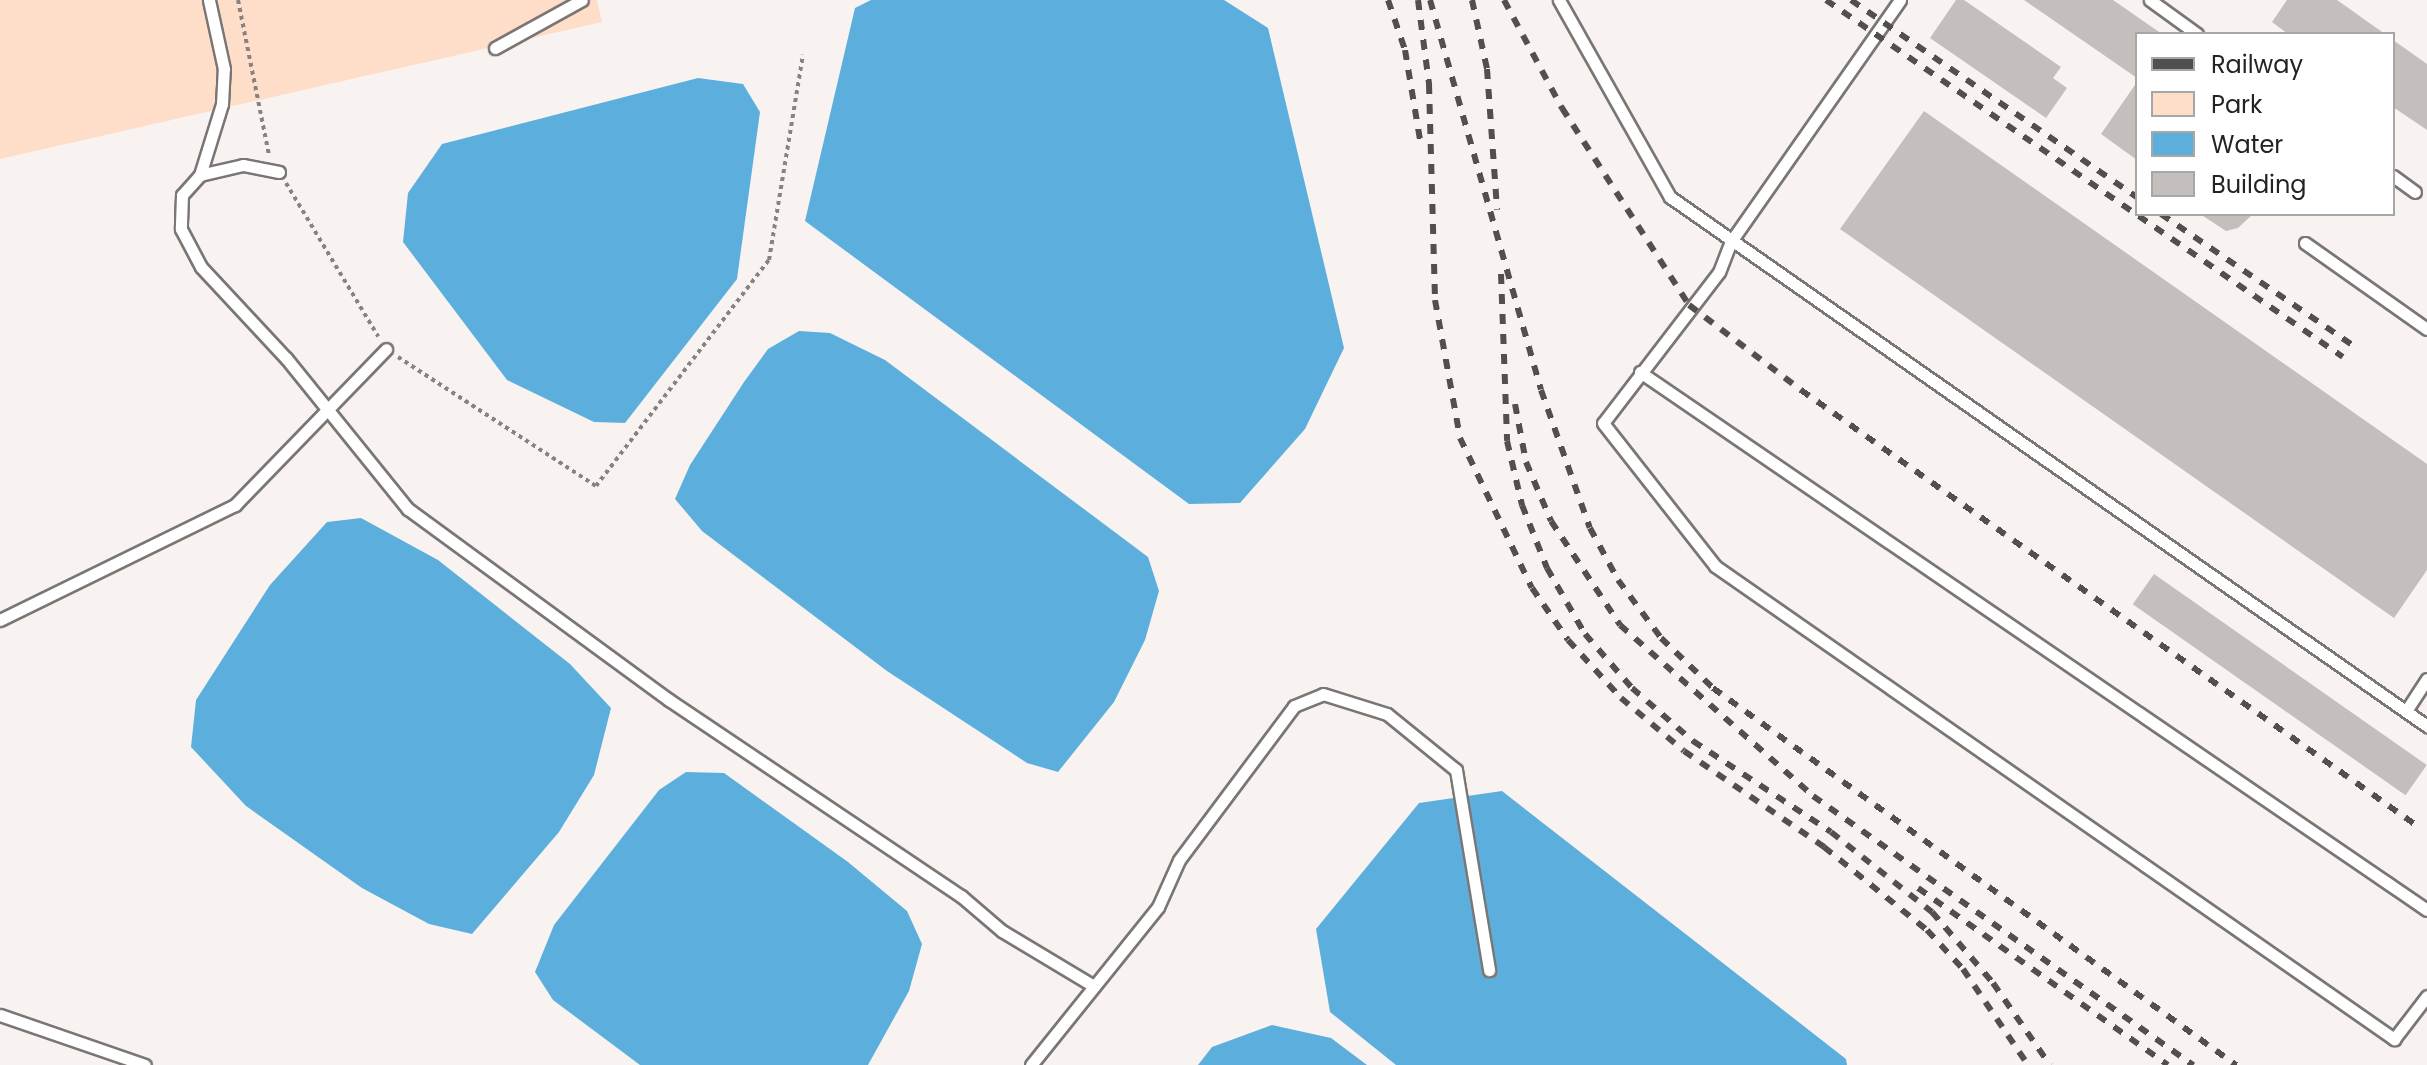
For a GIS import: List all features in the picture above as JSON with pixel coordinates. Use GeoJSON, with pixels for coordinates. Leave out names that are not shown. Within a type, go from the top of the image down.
{"type":"FeatureCollection","features":[{"type":"Feature","properties":{"kind":"lane"},"geometry":{"type":"LineString","coordinates":[[209,0],[224,69],[222,104],[200,175],[182,195],[181,229],[201,267],[286,358],[408,509],[669,700],[961,896],[1002,931],[1092,985]]}},
{"type":"Feature","properties":{"kind":"lane"},"geometry":{"type":"LineString","coordinates":[[495,48],[582,0]]}},
{"type":"Feature","properties":{"kind":"lane"},"geometry":{"type":"LineString","coordinates":[[1559,0],[1670,197],[2427,726]]}},
{"type":"Feature","properties":{"kind":"lane"},"geometry":{"type":"LineString","coordinates":[[1900,0],[1731,241],[1719,272],[1603,423],[1715,566],[2394,1039],[2427,996]]}},
{"type":"Feature","properties":{"kind":"lane"},"geometry":{"type":"LineString","coordinates":[[2150,0],[2194,32]]}},
{"type":"Feature","properties":{"kind":"lane"},"geometry":{"type":"LineString","coordinates":[[200,175],[243,165],[279,172]]}},
{"type":"Feature","properties":{"kind":"lane"},"geometry":{"type":"LineString","coordinates":[[2395,177],[2415,192]]}},
{"type":"Feature","properties":{"kind":"lane"},"geometry":{"type":"LineString","coordinates":[[2305,243],[2427,329]]}},
{"type":"Feature","properties":{"kind":"lane"},"geometry":{"type":"LineString","coordinates":[[0,620],[235,505],[386,349]]}},
{"type":"Feature","properties":{"kind":"lane"},"geometry":{"type":"LineString","coordinates":[[1640,372],[2427,910]]}},
{"type":"Feature","properties":{"kind":"lane"},"geometry":{"type":"LineString","coordinates":[[2406,711],[2427,679]]}},
{"type":"Feature","properties":{"kind":"lane"},"geometry":{"type":"LineString","coordinates":[[1031,1065],[1092,985],[1158,907],[1179,860],[1294,706],[1323,694],[1387,714],[1456,770],[1489,970]]}},
{"type":"Feature","properties":{"kind":"lane"},"geometry":{"type":"LineString","coordinates":[[0,1015],[145,1065]]}},
{"type":"Feature","properties":{"kind":"path"},"geometry":{"type":"LineString","coordinates":[[238,0],[269,155],[386,349],[596,486],[769,260],[803,55]]}},
{"type":"Feature","properties":{"kind":"green space"},"geometry":{"type":"Polygon","coordinates":[[[0,0],[597,0],[602,22],[0,159],[0,0]]]}},
{"type":"Feature","properties":{"kind":"water"},"geometry":{"type":"Polygon","coordinates":[[[871,0],[1224,0],[1268,28],[1344,348],[1305,429],[1240,503],[1189,504],[805,221],[855,8],[871,0]]]}},
{"type":"Feature","properties":{"kind":"water"},"geometry":{"type":"Polygon","coordinates":[[[698,78],[743,84],[760,112],[737,279],[625,423],[594,422],[507,380],[403,242],[408,193],[442,144],[698,78]]]}},
{"type":"Feature","properties":{"kind":"water"},"geometry":{"type":"Polygon","coordinates":[[[799,331],[830,333],[885,360],[1148,557],[1159,591],[1145,640],[1114,702],[1058,772],[1027,763],[887,671],[702,531],[675,499],[690,465],[768,349],[799,331]]]}},
{"type":"Feature","properties":{"kind":"water"},"geometry":{"type":"Polygon","coordinates":[[[361,518],[438,560],[570,664],[611,708],[594,775],[559,832],[472,934],[429,924],[362,888],[246,806],[191,747],[196,700],[270,585],[327,522],[361,518]]]}},
{"type":"Feature","properties":{"kind":"water"},"geometry":{"type":"Polygon","coordinates":[[[686,772],[724,773],[848,862],[907,911],[922,944],[909,991],[868,1065],[640,1065],[553,1000],[535,972],[554,925],[659,790],[686,772]]]}},
{"type":"Feature","properties":{"kind":"water"},"geometry":{"type":"Polygon","coordinates":[[[1502,791],[1846,1059],[1847,1065],[1396,1065],[1330,1012],[1316,929],[1419,803],[1502,791]]]}},
{"type":"Feature","properties":{"kind":"water"},"geometry":{"type":"Polygon","coordinates":[[[1272,1025],[1331,1038],[1367,1065],[1198,1065],[1212,1047],[1272,1025]]]}},
{"type":"Feature","properties":{"kind":"building"},"geometry":{"type":"Polygon","coordinates":[[[1956,0],[1964,0],[2061,67],[2053,78],[2067,88],[2046,118],[1930,38],[1956,0]]]}},
{"type":"Feature","properties":{"kind":"building"},"geometry":{"type":"Polygon","coordinates":[[[2024,0],[2113,0],[2159,32],[2135,32],[2135,77],[2024,0]]]}},
{"type":"Feature","properties":{"kind":"building"},"geometry":{"type":"Polygon","coordinates":[[[2287,0],[2337,0],[2382,32],[2285,32],[2272,22],[2287,0]]]}},
{"type":"Feature","properties":{"kind":"building"},"geometry":{"type":"Polygon","coordinates":[[[2395,41],[2427,64],[2427,130],[2395,108],[2395,41]]]}},
{"type":"Feature","properties":{"kind":"building"},"geometry":{"type":"Polygon","coordinates":[[[2135,85],[2135,159],[2101,134],[2135,85]]]}},
{"type":"Feature","properties":{"kind":"building"},"geometry":{"type":"Polygon","coordinates":[[[1924,111],[2427,464],[2427,570],[2394,618],[1840,229],[1924,111]]]}},
{"type":"Feature","properties":{"kind":"building"},"geometry":{"type":"Polygon","coordinates":[[[2203,216],[2251,216],[2238,228],[2226,231],[2203,216]]]}},
{"type":"Feature","properties":{"kind":"building"},"geometry":{"type":"Polygon","coordinates":[[[2154,574],[2427,765],[2406,795],[2133,604],[2154,574]]]}},
{"type":"Feature","properties":{"kind":"railway"},"geometry":{"type":"LineString","coordinates":[[1388,0],[1405,50],[1420,140]]}},
{"type":"Feature","properties":{"kind":"railway"},"geometry":{"type":"LineString","coordinates":[[1418,0],[1429,84],[1435,300],[1460,438],[1532,588],[1568,640],[1621,698],[1684,751],[1824,847],[1927,930],[1963,969],[2028,1065]]}},
{"type":"Feature","properties":{"kind":"railway"},"geometry":{"type":"LineString","coordinates":[[1430,0],[1541,390],[1590,528],[1618,580],[1661,638],[1713,688],[2236,1065]]}},
{"type":"Feature","properties":{"kind":"railway"},"geometry":{"type":"LineString","coordinates":[[1472,0],[1487,69],[1497,210]]}},
{"type":"Feature","properties":{"kind":"railway"},"geometry":{"type":"LineString","coordinates":[[1504,0],[1562,108],[1689,305],[1801,390],[2413,823]]}},
{"type":"Feature","properties":{"kind":"railway"},"geometry":{"type":"LineString","coordinates":[[1826,0],[2135,213]]}},
{"type":"Feature","properties":{"kind":"railway"},"geometry":{"type":"LineString","coordinates":[[1851,0],[2135,196]]}},
{"type":"Feature","properties":{"kind":"railway"},"geometry":{"type":"LineString","coordinates":[[2139,216],[2343,357]]}},
{"type":"Feature","properties":{"kind":"railway"},"geometry":{"type":"LineString","coordinates":[[2164,216],[2355,347]]}},
{"type":"Feature","properties":{"kind":"railway"},"geometry":{"type":"LineString","coordinates":[[1501,274],[1507,441],[1522,505],[1547,568],[1585,634],[1632,688],[1693,741],[1831,832],[1932,912],[1993,983],[2050,1065]]}},
{"type":"Feature","properties":{"kind":"railway"},"geometry":{"type":"LineString","coordinates":[[1515,404],[1526,462],[1551,521],[1620,625],[1813,796],[2193,1065]]}},
{"type":"Feature","properties":{"kind":"railway"},"geometry":{"type":"LineString","coordinates":[[1918,888],[2168,1065]]}}]}
